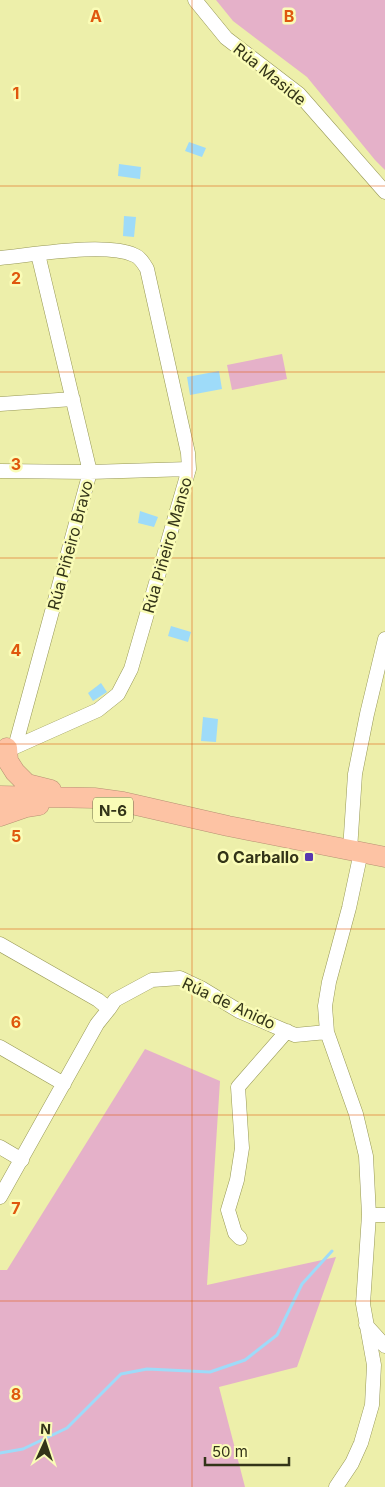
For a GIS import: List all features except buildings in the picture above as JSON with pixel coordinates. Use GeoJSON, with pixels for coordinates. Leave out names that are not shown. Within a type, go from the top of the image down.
{"type":"FeatureCollection","features":[{"type":"Feature","properties":{"kind":"highway"},"geometry":{"type":"LineString","coordinates":[[6,754],[15,772],[27,784],[94,798]]}},
{"type":"Feature","properties":{"kind":"highway","name":"N-6"},"geometry":{"type":"LineString","coordinates":[[0,796],[94,798],[123,802],[228,826],[385,857]]}},
{"type":"Feature","properties":{"kind":"highway","name":"N-6"},"geometry":{"type":"LineString","coordinates":[[0,816],[26,807],[60,804],[228,826]]}},
{"type":"Feature","properties":{"kind":"street","name":"Rúa Maside"},"geometry":{"type":"LineString","coordinates":[[195,0],[226,38],[299,94],[385,192]]}},
{"type":"Feature","properties":{"kind":"street","name":"Rúa Piñeiro Manso"},"geometry":{"type":"LineString","coordinates":[[0,258],[91,249],[121,251],[136,256],[148,269],[186,444],[189,469],[131,669],[118,694],[98,710],[6,754]]}},
{"type":"Feature","properties":{"kind":"street","name":"Rúa Piñeiro Bravo"},"geometry":{"type":"LineString","coordinates":[[6,754],[90,472],[38,254]]}},
{"type":"Feature","properties":{"kind":"street"},"geometry":{"type":"LineString","coordinates":[[0,404],[73,399]]}},
{"type":"Feature","properties":{"kind":"street"},"geometry":{"type":"LineString","coordinates":[[0,471],[90,472],[189,469]]}},
{"type":"Feature","properties":{"kind":"street"},"geometry":{"type":"LineString","coordinates":[[336,1487],[358,1450],[372,1405],[374,1366],[362,1304],[369,1215],[366,1156],[356,1114],[326,1032],[325,1006],[328,982],[349,908],[355,851],[355,774],[385,639]]}},
{"type":"Feature","properties":{"kind":"street"},"geometry":{"type":"LineString","coordinates":[[0,944],[98,1000],[109,1009]]}},
{"type":"Feature","properties":{"kind":"street","name":"Rúa de Anido"},"geometry":{"type":"LineString","coordinates":[[0,1197],[97,1024],[115,1000],[152,980],[180,978],[201,988],[239,1011],[295,1035],[326,1032]]}},
{"type":"Feature","properties":{"kind":"street"},"geometry":{"type":"LineString","coordinates":[[240,1238],[235,1233],[228,1210],[237,1180],[242,1148],[238,1087],[287,1031]]}},
{"type":"Feature","properties":{"kind":"street"},"geometry":{"type":"LineString","coordinates":[[0,1047],[64,1084]]}},
{"type":"Feature","properties":{"kind":"street"},"geometry":{"type":"LineString","coordinates":[[0,1147],[22,1160]]}},
{"type":"Feature","properties":{"kind":"street"},"geometry":{"type":"LineString","coordinates":[[369,1215],[385,1215]]}},
{"type":"Feature","properties":{"kind":"street"},"geometry":{"type":"LineString","coordinates":[[366,1325],[385,1346]]}},
{"type":"Feature","properties":{"kind":"shaded area"},"geometry":{"type":"Polygon","coordinates":[[[216,0],[385,0],[385,170],[307,77],[233,21],[216,0]]]}},
{"type":"Feature","properties":{"kind":"shaded area"},"geometry":{"type":"Polygon","coordinates":[[[282,354],[287,379],[232,390],[227,365],[282,354]]]}},
{"type":"Feature","properties":{"kind":"shaded area"},"geometry":{"type":"Polygon","coordinates":[[[145,1049],[220,1081],[207,1285],[336,1257],[297,1367],[219,1387],[245,1487],[0,1487],[0,1270],[7,1270],[145,1049]]]}},
{"type":"Feature","properties":{"kind":"water"},"geometry":{"type":"Polygon","coordinates":[[[189,142],[206,148],[202,157],[185,151],[189,142]]]}},
{"type":"Feature","properties":{"kind":"water"},"geometry":{"type":"Polygon","coordinates":[[[119,164],[141,167],[140,179],[118,176],[119,164]]]}},
{"type":"Feature","properties":{"kind":"water"},"geometry":{"type":"Polygon","coordinates":[[[124,216],[136,217],[134,237],[123,236],[124,216]]]}},
{"type":"Feature","properties":{"kind":"water"},"geometry":{"type":"Polygon","coordinates":[[[219,371],[222,389],[190,395],[187,377],[219,371]]]}},
{"type":"Feature","properties":{"kind":"water"},"geometry":{"type":"Polygon","coordinates":[[[140,511],[158,517],[154,527],[138,523],[140,511]]]}},
{"type":"Feature","properties":{"kind":"water"},"geometry":{"type":"Polygon","coordinates":[[[171,626],[191,632],[188,642],[168,636],[171,626]]]}},
{"type":"Feature","properties":{"kind":"water"},"geometry":{"type":"Polygon","coordinates":[[[101,683],[107,692],[93,701],[88,693],[101,683]]]}},
{"type":"Feature","properties":{"kind":"water"},"geometry":{"type":"Polygon","coordinates":[[[203,717],[218,719],[216,742],[201,741],[203,717]]]}},
{"type":"Feature","properties":{"kind":"waterway"},"geometry":{"type":"LineString","coordinates":[[0,1453],[23,1449],[67,1428],[121,1374],[147,1369],[210,1372],[245,1360],[277,1335],[302,1284],[332,1251]]}},
{"type":"Feature","properties":{"kind":"place","name":"O Carballo"},"geometry":{"type":"Point","coordinates":[309,857]}}]}
